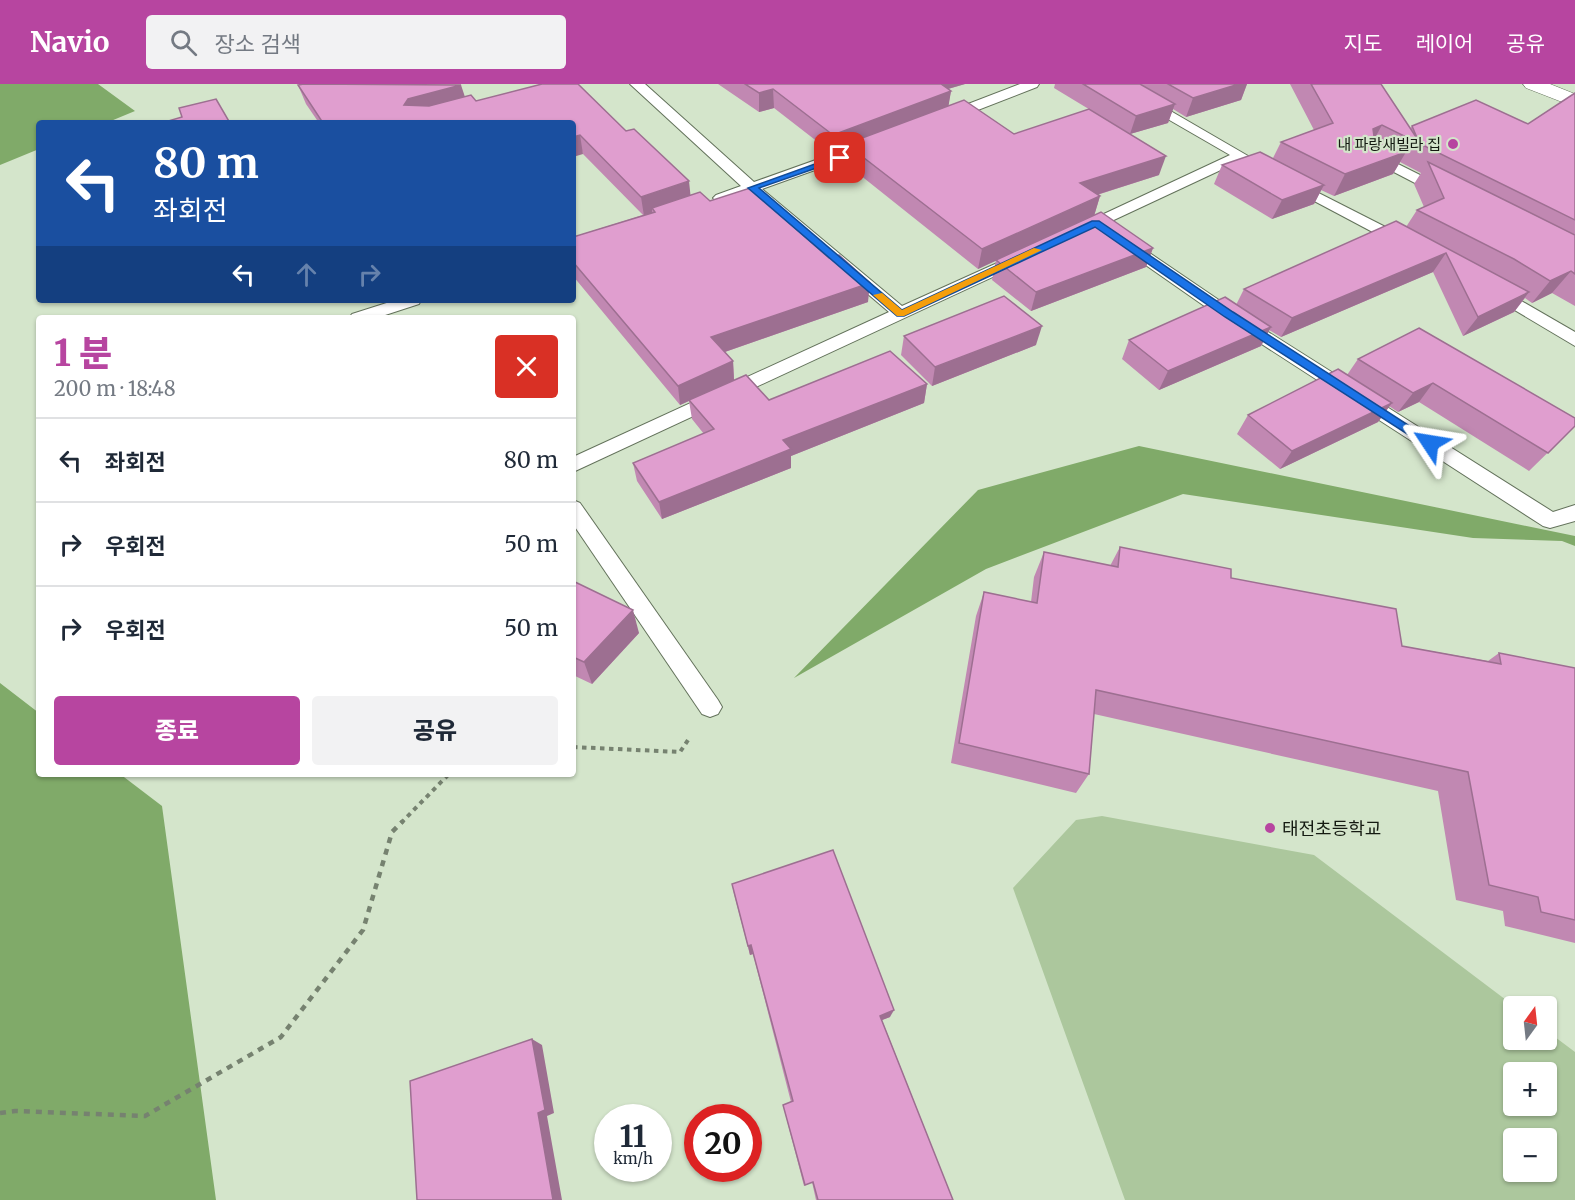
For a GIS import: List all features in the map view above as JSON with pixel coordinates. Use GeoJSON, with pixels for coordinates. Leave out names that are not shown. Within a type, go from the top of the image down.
{"type":"FeatureCollection","features":[{"type":"Feature","properties":{"kind":"street"},"geometry":{"type":"LineString","coordinates":[[1533,84],[1575,101]]}},
{"type":"Feature","properties":{"kind":"lane"},"geometry":{"type":"LineString","coordinates":[[637,84],[752,188],[901,314]]}},
{"type":"Feature","properties":{"kind":"lane"},"geometry":{"type":"LineString","coordinates":[[938,120],[1032,84]]}},
{"type":"Feature","properties":{"kind":"lane"},"geometry":{"type":"LineString","coordinates":[[1114,84],[1261,167]]}},
{"type":"Feature","properties":{"kind":"lane"},"geometry":{"type":"LineString","coordinates":[[708,202],[883,141]]}},
{"type":"Feature","properties":{"kind":"lane"},"geometry":{"type":"LineString","coordinates":[[1369,153],[1462,201]]}},
{"type":"Feature","properties":{"kind":"lane"},"geometry":{"type":"LineString","coordinates":[[1063,238],[1240,156]]}},
{"type":"Feature","properties":{"kind":"lane"},"geometry":{"type":"LineString","coordinates":[[1282,178],[1417,249]]}},
{"type":"Feature","properties":{"kind":"lane"},"geometry":{"type":"LineString","coordinates":[[1096,223],[1229,315],[1550,520],[1575,513]]}},
{"type":"Feature","properties":{"kind":"lane"},"geometry":{"type":"LineString","coordinates":[[576,464],[1031,253]]}},
{"type":"Feature","properties":{"kind":"lane"},"geometry":{"type":"LineString","coordinates":[[1480,282],[1575,340]]}},
{"type":"Feature","properties":{"kind":"lane"},"geometry":{"type":"LineString","coordinates":[[367,315],[404,303]]}},
{"type":"Feature","properties":{"kind":"lane"},"geometry":{"type":"LineString","coordinates":[[576,512],[710,706]]}},
{"type":"Feature","properties":{"kind":"path"},"geometry":{"type":"LineString","coordinates":[[576,747],[680,752],[710,706]]}},
{"type":"Feature","properties":{"kind":"path"},"geometry":{"type":"LineString","coordinates":[[0,1113],[15,1111],[145,1116],[281,1037],[363,930],[392,832],[446,777]]}},
{"type":"Feature","properties":{"kind":"green space"},"geometry":{"type":"Polygon","coordinates":[[[0,84],[98,84],[135,111],[113,120],[36,120],[36,150],[0,165],[0,84]]]}},
{"type":"Feature","properties":{"kind":"green space"},"geometry":{"type":"Polygon","coordinates":[[[1139,446],[1575,536],[1575,546],[1562,541],[1473,538],[1183,494],[986,569],[794,678],[978,490],[1139,446]]]}},
{"type":"Feature","properties":{"kind":"green space"},"geometry":{"type":"Polygon","coordinates":[[[0,683],[36,711],[36,777],[124,777],[162,806],[216,1200],[0,1200],[0,683]]]}},
{"type":"Feature","properties":{"kind":"green space"},"geometry":{"type":"Polygon","coordinates":[[[1102,816],[1314,855],[1503,998],[1503,1050],[1557,1050],[1557,1038],[1575,1052],[1575,1200],[1125,1200],[1013,888],[1076,820],[1102,816]]]}},
{"type":"Feature","properties":{"kind":"building"},"geometry":{"type":"Polygon","coordinates":[[[542,84],[578,84],[626,131],[634,129],[689,181],[641,197],[580,135],[576,136],[576,120],[321,120],[298,85],[461,85],[408,99],[404,105],[429,106],[471,95],[476,101],[542,84]]]}},
{"type":"Feature","properties":{"kind":"building"},"geometry":{"type":"Polygon","coordinates":[[[745,84],[941,84],[951,91],[833,135],[773,89],[759,93],[745,84]]]}},
{"type":"Feature","properties":{"kind":"building"},"geometry":{"type":"Polygon","coordinates":[[[1083,84],[1140,84],[1175,104],[1136,116],[1083,84]]]}},
{"type":"Feature","properties":{"kind":"building"},"geometry":{"type":"Polygon","coordinates":[[[1168,84],[1239,84],[1193,98],[1168,84]]]}},
{"type":"Feature","properties":{"kind":"building"},"geometry":{"type":"Polygon","coordinates":[[[1311,84],[1381,84],[1418,140],[1412,126],[1476,100],[1528,124],[1575,93],[1575,220],[1382,125],[1373,129],[1374,136],[1406,152],[1345,174],[1281,142],[1333,123],[1311,84]]]}},
{"type":"Feature","properties":{"kind":"building"},"geometry":{"type":"Polygon","coordinates":[[[216,99],[228,120],[172,120],[182,117],[179,108],[216,99]]]}},
{"type":"Feature","properties":{"kind":"building"},"geometry":{"type":"Polygon","coordinates":[[[964,100],[1014,134],[1089,109],[1166,156],[1080,183],[1100,196],[982,249],[846,144],[964,100]]]}},
{"type":"Feature","properties":{"kind":"building"},"geometry":{"type":"Polygon","coordinates":[[[1260,152],[1324,185],[1282,200],[1222,165],[1260,152]]]}},
{"type":"Feature","properties":{"kind":"building"},"geometry":{"type":"Polygon","coordinates":[[[1428,162],[1575,235],[1575,274],[1571,271],[1550,281],[1514,259],[1417,210],[1444,198],[1428,162]]]}},
{"type":"Feature","properties":{"kind":"building"},"geometry":{"type":"Polygon","coordinates":[[[750,188],[829,258],[839,255],[870,283],[711,337],[733,361],[678,386],[576,266],[576,236],[655,212],[652,208],[700,192],[710,201],[750,188]]]}},
{"type":"Feature","properties":{"kind":"building"},"geometry":{"type":"Polygon","coordinates":[[[1101,212],[1153,248],[1036,292],[996,260],[1101,212]]]}},
{"type":"Feature","properties":{"kind":"building"},"geometry":{"type":"Polygon","coordinates":[[[1396,221],[1529,292],[1478,317],[1446,253],[1292,318],[1244,289],[1396,221]]]}},
{"type":"Feature","properties":{"kind":"building"},"geometry":{"type":"Polygon","coordinates":[[[1004,296],[1042,326],[935,367],[904,336],[1004,296]]]}},
{"type":"Feature","properties":{"kind":"building"},"geometry":{"type":"Polygon","coordinates":[[[1225,297],[1271,327],[1168,371],[1129,340],[1225,297]]]}},
{"type":"Feature","properties":{"kind":"building"},"geometry":{"type":"Polygon","coordinates":[[[1419,328],[1575,418],[1575,426],[1548,453],[1433,383],[1413,393],[1358,359],[1419,328]]]}},
{"type":"Feature","properties":{"kind":"building"},"geometry":{"type":"Polygon","coordinates":[[[890,351],[927,384],[783,440],[791,449],[659,502],[633,463],[714,429],[689,400],[746,375],[769,400],[890,351]]]}},
{"type":"Feature","properties":{"kind":"building"},"geometry":{"type":"Polygon","coordinates":[[[1338,369],[1392,403],[1292,451],[1248,415],[1338,369]]]}},
{"type":"Feature","properties":{"kind":"building"},"geometry":{"type":"Polygon","coordinates":[[[1120,547],[1231,569],[1231,578],[1396,609],[1402,646],[1501,664],[1499,653],[1575,668],[1575,920],[1541,912],[1538,897],[1489,885],[1468,772],[1096,690],[1089,774],[959,743],[984,592],[1037,603],[1044,552],[1118,567],[1120,547]]]}},
{"type":"Feature","properties":{"kind":"building"},"geometry":{"type":"Polygon","coordinates":[[[576,582],[633,610],[584,662],[576,658],[576,582]]]}},
{"type":"Feature","properties":{"kind":"building"},"geometry":{"type":"Polygon","coordinates":[[[833,850],[894,1010],[880,1016],[953,1200],[818,1200],[813,1182],[805,1185],[783,1105],[793,1101],[732,884],[833,850]]]}},
{"type":"Feature","properties":{"kind":"building"},"geometry":{"type":"Polygon","coordinates":[[[532,1039],[545,1110],[538,1113],[553,1200],[417,1200],[410,1081],[532,1039]]]}},
{"type":"Feature","properties":{"kind":"slow traffic"},"geometry":{"type":"LineString","coordinates":[[878,295],[901,314],[1037,250]]}},
{"type":"Feature","properties":{"kind":"place","name":"내 파랑새빌라 집"},"geometry":{"type":"Point","coordinates":[1453,144]}},
{"type":"Feature","properties":{"kind":"place","name":"태전초등학교"},"geometry":{"type":"Point","coordinates":[1270,828]}},
{"type":"Feature","properties":{"kind":"route"},"geometry":{"type":"LineString","coordinates":[[840,158],[752,188],[901,314],[1096,223],[1229,315],[1430,443]]}}]}
